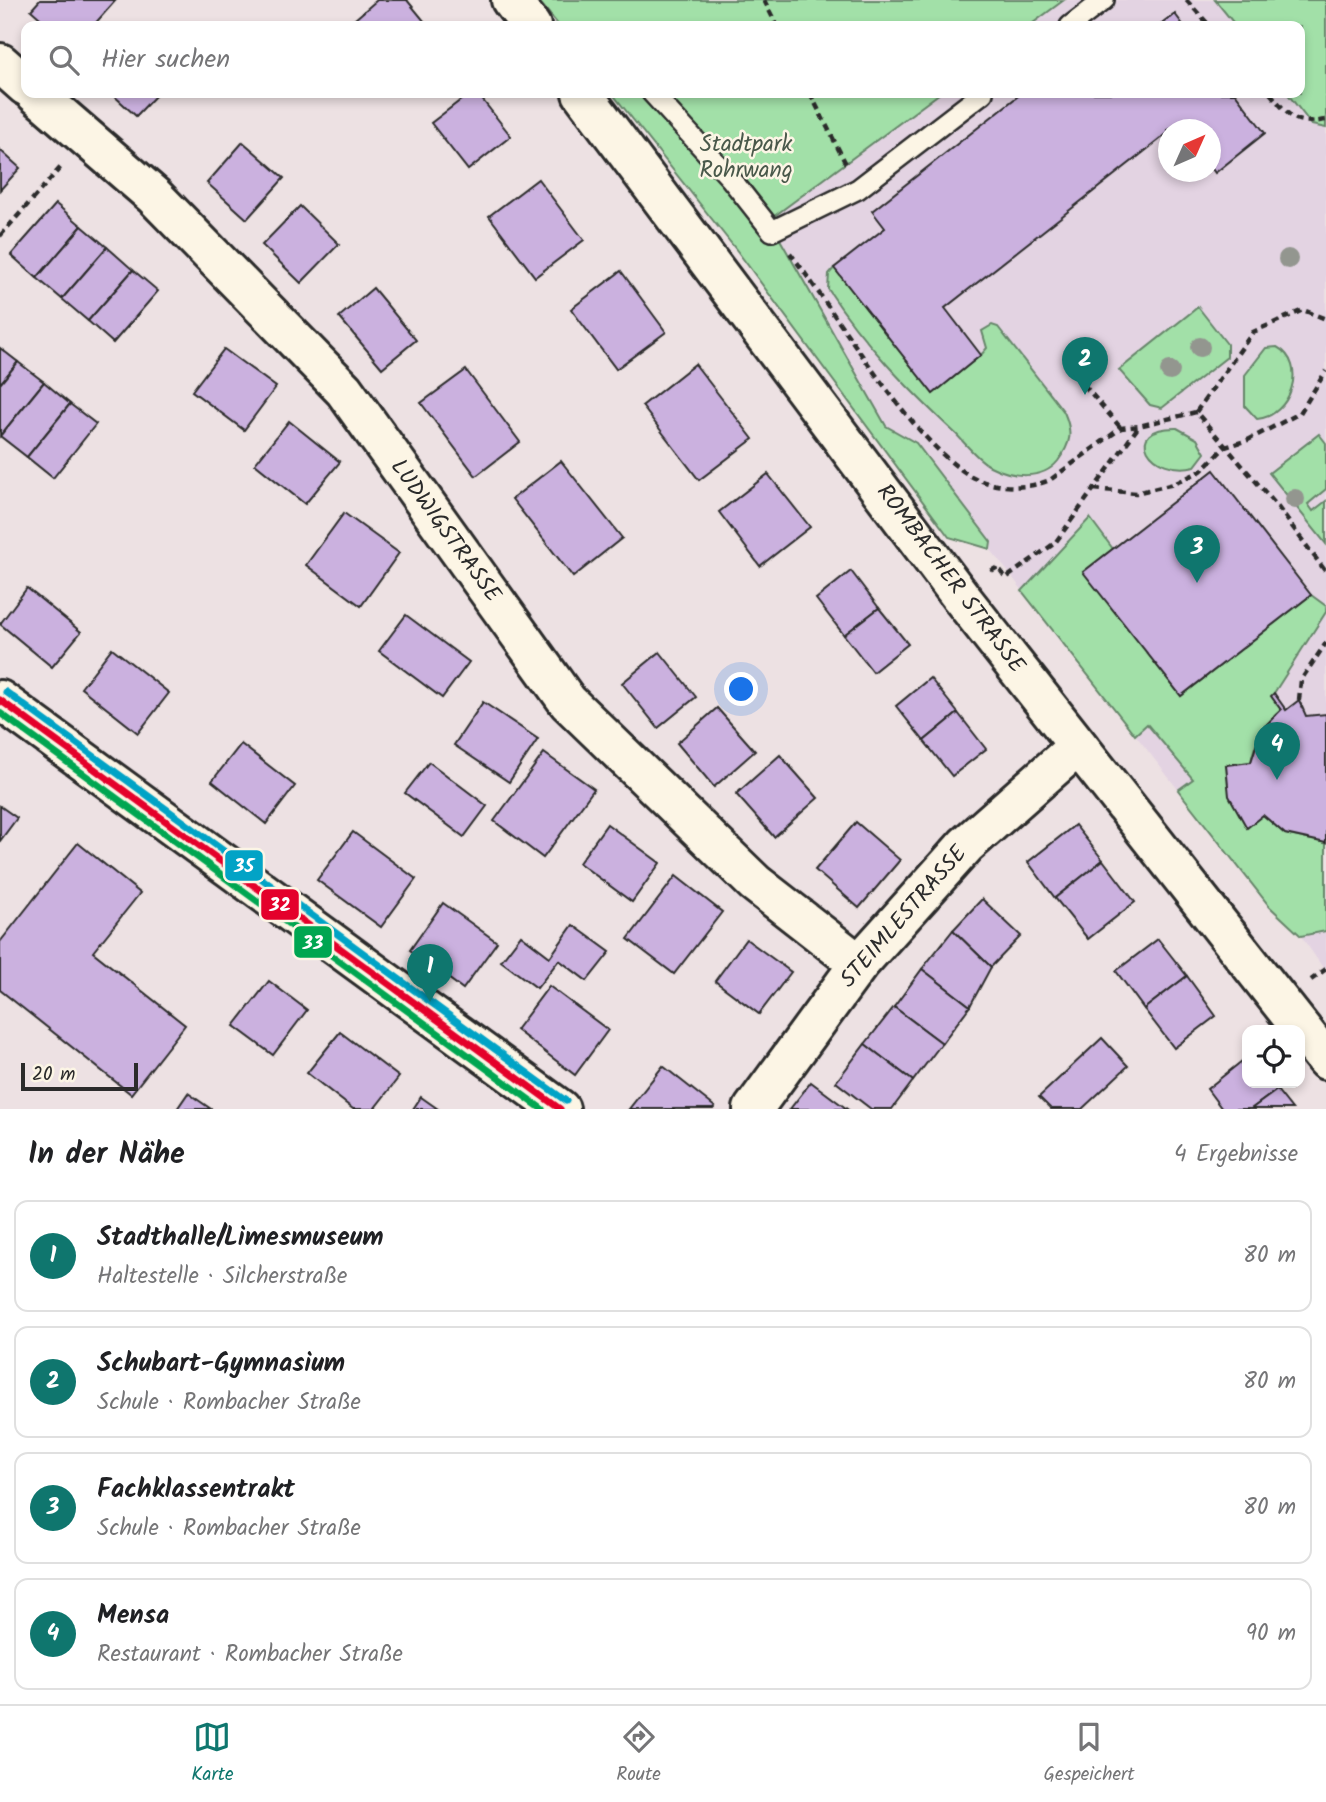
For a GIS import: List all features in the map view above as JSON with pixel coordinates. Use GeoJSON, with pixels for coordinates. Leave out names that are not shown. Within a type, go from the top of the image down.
{"type":"FeatureCollection","features":[{"type":"Feature","properties":{"kind":"street"},"geometry":{"type":"LineString","coordinates":[[512,0],[527,21]]}},
{"type":"Feature","properties":{"kind":"street"},"geometry":{"type":"LineString","coordinates":[[0,63],[21,82]]}},
{"type":"Feature","properties":{"kind":"street","name":"LUDWIGSTRASSE"},"geometry":{"type":"LineString","coordinates":[[40,98],[154,196],[344,390],[568,702],[755,883],[859,964]]}},
{"type":"Feature","properties":{"kind":"street","name":"ROMBACHER STRASSE"},"geometry":{"type":"LineString","coordinates":[[586,98],[961,597],[1326,1059]]}},
{"type":"Feature","properties":{"kind":"street"},"geometry":{"type":"LineString","coordinates":[[0,700],[560,1109]]}},
{"type":"Feature","properties":{"kind":"street","name":"STEIMLESTRASSE"},"geometry":{"type":"LineString","coordinates":[[754,1109],[859,964],[965,845],[1078,746]]}},
{"type":"Feature","properties":{"kind":"lane"},"geometry":{"type":"LineString","coordinates":[[1077,21],[1104,0]]}},
{"type":"Feature","properties":{"kind":"lane"},"geometry":{"type":"LineString","coordinates":[[657,98],[731,179],[772,231],[858,189],[976,98]]}},
{"type":"Feature","properties":{"kind":"path"},"geometry":{"type":"LineString","coordinates":[[764,0],[774,21]]}},
{"type":"Feature","properties":{"kind":"path"},"geometry":{"type":"LineString","coordinates":[[1186,0],[1205,21]]}},
{"type":"Feature","properties":{"kind":"path"},"geometry":{"type":"LineString","coordinates":[[812,98],[858,189]]}},
{"type":"Feature","properties":{"kind":"path"},"geometry":{"type":"LineString","coordinates":[[1275,98],[1295,120],[1305,124],[1326,120]]}},
{"type":"Feature","properties":{"kind":"path"},"geometry":{"type":"LineString","coordinates":[[0,236],[87,138]]}},
{"type":"Feature","properties":{"kind":"path"},"geometry":{"type":"LineString","coordinates":[[772,231],[915,424],[976,478],[1027,487],[1050,480],[1121,428],[1196,412],[1253,332],[1303,310],[1326,319]]}},
{"type":"Feature","properties":{"kind":"path"},"geometry":{"type":"LineString","coordinates":[[1094,489],[1136,493],[1174,484],[1201,471],[1226,447],[1258,436],[1300,413],[1326,371]]}},
{"type":"Feature","properties":{"kind":"path"},"geometry":{"type":"LineString","coordinates":[[1084,385],[1121,428]]}},
{"type":"Feature","properties":{"kind":"path"},"geometry":{"type":"LineString","coordinates":[[1196,412],[1326,572]]}},
{"type":"Feature","properties":{"kind":"path"},"geometry":{"type":"LineString","coordinates":[[1006,578],[1055,542],[1139,426]]}},
{"type":"Feature","properties":{"kind":"path"},"geometry":{"type":"LineString","coordinates":[[1298,700],[1301,680],[1326,643]]}},
{"type":"Feature","properties":{"kind":"shaded area"},"geometry":{"type":"Polygon","coordinates":[[[1065,0],[1215,0],[1232,21],[1036,21],[1065,0]]]}},
{"type":"Feature","properties":{"kind":"shaded area"},"geometry":{"type":"Polygon","coordinates":[[[933,98],[1291,98],[1312,125],[1326,128],[1326,972],[1301,936],[1248,879],[991,550],[949,537],[769,220],[933,98]]]}},
{"type":"Feature","properties":{"kind":"green space"},"geometry":{"type":"Polygon","coordinates":[[[538,0],[1064,0],[1036,21],[555,21],[538,0]]]}},
{"type":"Feature","properties":{"kind":"green space"},"geometry":{"type":"Polygon","coordinates":[[[1215,0],[1326,0],[1326,128],[1312,125],[1291,98],[1305,98],[1305,21],[1232,21],[1215,0]]]}},
{"type":"Feature","properties":{"kind":"green space","name":"Stadtpark Rohrwang"},"geometry":{"type":"Polygon","coordinates":[[[616,98],[933,98],[769,220],[886,426],[916,443],[991,542],[990,549],[949,537],[738,252],[616,98]]]}},
{"type":"Feature","properties":{"kind":"green space"},"geometry":{"type":"Polygon","coordinates":[[[834,268],[933,393],[987,348],[982,331],[992,325],[998,327],[1064,412],[1069,426],[1069,438],[1058,461],[1044,472],[1017,475],[998,470],[980,459],[903,382],[856,328],[828,289],[829,274],[834,268]]]}},
{"type":"Feature","properties":{"kind":"green space"},"geometry":{"type":"Polygon","coordinates":[[[1198,307],[1227,344],[1227,357],[1162,408],[1150,405],[1119,370],[1198,307]]]}},
{"type":"Feature","properties":{"kind":"green space"},"geometry":{"type":"Polygon","coordinates":[[[1277,347],[1287,355],[1292,365],[1291,389],[1279,409],[1269,416],[1257,419],[1245,406],[1245,375],[1266,348],[1277,347]]]}},
{"type":"Feature","properties":{"kind":"green space"},"geometry":{"type":"Polygon","coordinates":[[[1177,428],[1197,439],[1205,453],[1195,466],[1165,465],[1154,459],[1148,451],[1146,442],[1149,435],[1160,430],[1177,428]]]}},
{"type":"Feature","properties":{"kind":"green space"},"geometry":{"type":"Polygon","coordinates":[[[1319,434],[1326,443],[1326,489],[1308,504],[1313,511],[1326,501],[1326,544],[1269,473],[1319,434]]]}},
{"type":"Feature","properties":{"kind":"green space"},"geometry":{"type":"Polygon","coordinates":[[[1090,518],[1113,549],[1084,572],[1181,696],[1311,595],[1326,606],[1326,612],[1274,693],[1281,710],[1262,733],[1251,762],[1226,765],[1247,827],[1263,815],[1285,834],[1326,843],[1326,931],[1301,936],[1270,907],[1178,790],[1193,779],[1147,724],[1135,735],[1022,591],[1090,518]]]}},
{"type":"Feature","properties":{"kind":"building"},"geometry":{"type":"Polygon","coordinates":[[[40,0],[116,0],[97,21],[43,21],[31,10],[40,0]]]}},
{"type":"Feature","properties":{"kind":"building"},"geometry":{"type":"Polygon","coordinates":[[[377,0],[407,0],[424,21],[353,21],[377,0]]]}},
{"type":"Feature","properties":{"kind":"building"},"geometry":{"type":"Polygon","coordinates":[[[1175,14],[1180,21],[1166,21],[1175,14]]]}},
{"type":"Feature","properties":{"kind":"building"},"geometry":{"type":"Polygon","coordinates":[[[116,98],[153,98],[136,116],[116,98]]]}},
{"type":"Feature","properties":{"kind":"building"},"geometry":{"type":"Polygon","coordinates":[[[464,98],[481,98],[511,136],[468,170],[431,123],[464,98]]]}},
{"type":"Feature","properties":{"kind":"building"},"geometry":{"type":"Polygon","coordinates":[[[1016,98],[1239,98],[1265,133],[1221,168],[1221,119],[1158,119],[1158,141],[945,308],[981,355],[933,394],[834,268],[885,228],[872,211],[1016,98]]]}},
{"type":"Feature","properties":{"kind":"building"},"geometry":{"type":"Polygon","coordinates":[[[243,142],[284,178],[247,219],[207,183],[243,142]]]}},
{"type":"Feature","properties":{"kind":"building"},"geometry":{"type":"Polygon","coordinates":[[[0,150],[20,168],[0,190],[0,150]]]}},
{"type":"Feature","properties":{"kind":"building"},"geometry":{"type":"Polygon","coordinates":[[[538,179],[584,240],[535,277],[489,216],[538,179]]]}},
{"type":"Feature","properties":{"kind":"building"},"geometry":{"type":"Polygon","coordinates":[[[56,204],[82,226],[37,278],[11,255],[56,204]]]}},
{"type":"Feature","properties":{"kind":"building"},"geometry":{"type":"Polygon","coordinates":[[[300,206],[339,244],[301,283],[262,245],[300,206]]]}},
{"type":"Feature","properties":{"kind":"building"},"geometry":{"type":"Polygon","coordinates":[[[82,226],[107,247],[62,299],[37,278],[82,226]]]}},
{"type":"Feature","properties":{"kind":"building"},"geometry":{"type":"Polygon","coordinates":[[[107,247],[133,270],[88,321],[62,299],[107,247]]]}},
{"type":"Feature","properties":{"kind":"building"},"geometry":{"type":"Polygon","coordinates":[[[133,270],[158,291],[113,343],[88,321],[133,270]]]}},
{"type":"Feature","properties":{"kind":"building"},"geometry":{"type":"Polygon","coordinates":[[[621,271],[666,332],[616,369],[571,309],[621,271]]]}},
{"type":"Feature","properties":{"kind":"building"},"geometry":{"type":"Polygon","coordinates":[[[373,288],[416,340],[382,368],[339,317],[373,288]]]}},
{"type":"Feature","properties":{"kind":"building"},"geometry":{"type":"Polygon","coordinates":[[[0,348],[18,362],[0,384],[0,348]]]}},
{"type":"Feature","properties":{"kind":"building"},"geometry":{"type":"Polygon","coordinates":[[[224,349],[276,387],[244,430],[192,391],[224,349]]]}},
{"type":"Feature","properties":{"kind":"building"},"geometry":{"type":"Polygon","coordinates":[[[18,362],[44,382],[0,436],[0,384],[18,362]]]}},
{"type":"Feature","properties":{"kind":"building"},"geometry":{"type":"Polygon","coordinates":[[[695,364],[753,439],[699,480],[642,406],[695,364]]]}},
{"type":"Feature","properties":{"kind":"building"},"geometry":{"type":"Polygon","coordinates":[[[466,370],[520,442],[476,476],[421,403],[466,370]]]}},
{"type":"Feature","properties":{"kind":"building"},"geometry":{"type":"Polygon","coordinates":[[[44,382],[70,404],[27,457],[0,436],[44,382]]]}},
{"type":"Feature","properties":{"kind":"building"},"geometry":{"type":"Polygon","coordinates":[[[70,404],[96,424],[53,478],[27,457],[70,404]]]}},
{"type":"Feature","properties":{"kind":"building"},"geometry":{"type":"Polygon","coordinates":[[[289,421],[340,462],[305,504],[255,464],[289,421]]]}},
{"type":"Feature","properties":{"kind":"building"},"geometry":{"type":"Polygon","coordinates":[[[561,461],[622,538],[573,577],[512,499],[561,461]]]}},
{"type":"Feature","properties":{"kind":"building"},"geometry":{"type":"Polygon","coordinates":[[[1214,470],[1311,595],[1181,696],[1083,572],[1214,470]]]}},
{"type":"Feature","properties":{"kind":"building"},"geometry":{"type":"Polygon","coordinates":[[[768,474],[810,527],[760,566],[719,512],[768,474]]]}},
{"type":"Feature","properties":{"kind":"building"},"geometry":{"type":"Polygon","coordinates":[[[344,513],[399,553],[361,606],[306,565],[344,513]]]}},
{"type":"Feature","properties":{"kind":"building"},"geometry":{"type":"Polygon","coordinates":[[[851,571],[879,608],[844,635],[816,599],[851,571]]]}},
{"type":"Feature","properties":{"kind":"building"},"geometry":{"type":"Polygon","coordinates":[[[27,588],[81,632],[52,667],[0,624],[27,588]]]}},
{"type":"Feature","properties":{"kind":"building"},"geometry":{"type":"Polygon","coordinates":[[[879,608],[908,644],[873,672],[844,635],[879,608]]]}},
{"type":"Feature","properties":{"kind":"building"},"geometry":{"type":"Polygon","coordinates":[[[406,615],[469,662],[442,698],[379,651],[406,615]]]}},
{"type":"Feature","properties":{"kind":"building"},"geometry":{"type":"Polygon","coordinates":[[[112,648],[169,693],[138,733],[81,688],[112,648]]]}},
{"type":"Feature","properties":{"kind":"building"},"geometry":{"type":"Polygon","coordinates":[[[660,652],[696,697],[658,728],[622,683],[660,652]]]}},
{"type":"Feature","properties":{"kind":"building"},"geometry":{"type":"Polygon","coordinates":[[[930,678],[958,713],[924,741],[896,706],[930,678]]]}},
{"type":"Feature","properties":{"kind":"building"},"geometry":{"type":"Polygon","coordinates":[[[1274,693],[1286,710],[1299,700],[1306,716],[1326,714],[1326,843],[1285,834],[1263,815],[1247,828],[1229,796],[1226,765],[1251,762],[1261,730],[1281,710],[1271,696],[1274,693]]]}},
{"type":"Feature","properties":{"kind":"building"},"geometry":{"type":"Polygon","coordinates":[[[483,702],[538,739],[509,782],[454,745],[483,702]]]}},
{"type":"Feature","properties":{"kind":"building"},"geometry":{"type":"Polygon","coordinates":[[[717,708],[755,751],[714,787],[677,743],[717,708]]]}},
{"type":"Feature","properties":{"kind":"building"},"geometry":{"type":"Polygon","coordinates":[[[958,713],[986,749],[952,776],[924,741],[958,713]]]}},
{"type":"Feature","properties":{"kind":"building"},"geometry":{"type":"Polygon","coordinates":[[[241,744],[295,786],[266,824],[212,781],[241,744]]]}},
{"type":"Feature","properties":{"kind":"building"},"geometry":{"type":"Polygon","coordinates":[[[544,753],[594,789],[543,858],[494,821],[544,753]]]}},
{"type":"Feature","properties":{"kind":"building"},"geometry":{"type":"Polygon","coordinates":[[[780,755],[818,798],[774,837],[736,794],[780,755]]]}},
{"type":"Feature","properties":{"kind":"building"},"geometry":{"type":"Polygon","coordinates":[[[429,762],[487,806],[464,837],[405,793],[429,762]]]}},
{"type":"Feature","properties":{"kind":"building"},"geometry":{"type":"Polygon","coordinates":[[[0,806],[17,818],[0,841],[0,806]]]}},
{"type":"Feature","properties":{"kind":"building"},"geometry":{"type":"Polygon","coordinates":[[[856,822],[900,860],[859,908],[815,870],[856,822]]]}},
{"type":"Feature","properties":{"kind":"building"},"geometry":{"type":"Polygon","coordinates":[[[607,824],[660,863],[632,902],[579,863],[607,824]]]}},
{"type":"Feature","properties":{"kind":"building"},"geometry":{"type":"Polygon","coordinates":[[[1075,825],[1103,860],[1055,898],[1028,862],[1075,825]]]}},
{"type":"Feature","properties":{"kind":"building"},"geometry":{"type":"Polygon","coordinates":[[[353,832],[416,879],[381,927],[317,880],[353,832]]]}},
{"type":"Feature","properties":{"kind":"building"},"geometry":{"type":"Polygon","coordinates":[[[78,843],[140,893],[93,952],[185,1025],[131,1094],[0,990],[0,942],[78,843]]]}},
{"type":"Feature","properties":{"kind":"building"},"geometry":{"type":"Polygon","coordinates":[[[1103,860],[1135,902],[1088,939],[1055,898],[1103,860]]]}},
{"type":"Feature","properties":{"kind":"building"},"geometry":{"type":"Polygon","coordinates":[[[676,876],[722,912],[674,974],[628,939],[676,876]]]}},
{"type":"Feature","properties":{"kind":"building"},"geometry":{"type":"Polygon","coordinates":[[[982,899],[1021,936],[991,967],[953,930],[982,899]]]}},
{"type":"Feature","properties":{"kind":"building"},"geometry":{"type":"Polygon","coordinates":[[[443,903],[497,942],[463,989],[410,950],[443,903]]]}},
{"type":"Feature","properties":{"kind":"building"},"geometry":{"type":"Polygon","coordinates":[[[573,925],[610,952],[587,981],[559,960],[537,988],[501,961],[521,935],[550,957],[573,925]]]}},
{"type":"Feature","properties":{"kind":"building"},"geometry":{"type":"Polygon","coordinates":[[[953,930],[991,967],[970,1006],[922,969],[953,930]]]}},
{"type":"Feature","properties":{"kind":"building"},"geometry":{"type":"Polygon","coordinates":[[[746,939],[791,972],[759,1014],[715,981],[746,939]]]}},
{"type":"Feature","properties":{"kind":"building"},"geometry":{"type":"Polygon","coordinates":[[[1158,939],[1187,976],[1144,1009],[1116,971],[1158,939]]]}},
{"type":"Feature","properties":{"kind":"building"},"geometry":{"type":"Polygon","coordinates":[[[922,969],[970,1006],[942,1043],[894,1007],[922,969]]]}},
{"type":"Feature","properties":{"kind":"building"},"geometry":{"type":"Polygon","coordinates":[[[1187,976],[1216,1016],[1174,1048],[1144,1009],[1187,976]]]}},
{"type":"Feature","properties":{"kind":"building"},"geometry":{"type":"Polygon","coordinates":[[[269,981],[307,1010],[273,1055],[234,1026],[269,981]]]}},
{"type":"Feature","properties":{"kind":"building"},"geometry":{"type":"Polygon","coordinates":[[[549,986],[608,1030],[575,1075],[516,1030],[549,986]]]}},
{"type":"Feature","properties":{"kind":"building"},"geometry":{"type":"Polygon","coordinates":[[[894,1007],[942,1043],[913,1081],[865,1044],[894,1007]]]}},
{"type":"Feature","properties":{"kind":"building"},"geometry":{"type":"Polygon","coordinates":[[[340,1032],[399,1077],[374,1109],[353,1109],[307,1073],[340,1032]]]}},
{"type":"Feature","properties":{"kind":"building"},"geometry":{"type":"Polygon","coordinates":[[[1102,1038],[1128,1066],[1082,1109],[1051,1109],[1039,1097],[1102,1038]]]}},
{"type":"Feature","properties":{"kind":"building"},"geometry":{"type":"Polygon","coordinates":[[[865,1044],[913,1081],[892,1109],[871,1109],[836,1082],[865,1044]]]}},
{"type":"Feature","properties":{"kind":"building"},"geometry":{"type":"Polygon","coordinates":[[[1242,1061],[1242,1088],[1277,1090],[1251,1109],[1222,1109],[1207,1089],[1242,1061]]]}},
{"type":"Feature","properties":{"kind":"building"},"geometry":{"type":"Polygon","coordinates":[[[663,1066],[715,1107],[629,1109],[663,1066]]]}},
{"type":"Feature","properties":{"kind":"building"},"geometry":{"type":"Polygon","coordinates":[[[811,1082],[847,1109],[790,1109],[811,1082]]]}},
{"type":"Feature","properties":{"kind":"building"},"geometry":{"type":"Polygon","coordinates":[[[1277,1090],[1292,1109],[1251,1109],[1277,1090]]]}},
{"type":"Feature","properties":{"kind":"building"},"geometry":{"type":"Polygon","coordinates":[[[188,1093],[211,1109],[177,1109],[188,1093]]]}},
{"type":"Feature","properties":{"kind":"building"},"geometry":{"type":"Polygon","coordinates":[[[421,1097],[438,1109],[413,1109],[421,1097]]]}},
{"type":"Feature","properties":{"kind":"transit line","name":"35"},"geometry":{"type":"LineString","coordinates":[[6,692],[566,1101]]}},
{"type":"Feature","properties":{"kind":"transit line","name":"32"},"geometry":{"type":"LineString","coordinates":[[0,700],[560,1109]]}},
{"type":"Feature","properties":{"kind":"transit line","name":"33"},"geometry":{"type":"LineString","coordinates":[[0,713],[542,1109]]}},
{"type":"Feature","properties":{"kind":"place","name":"Schubart-Gymnasium"},"geometry":{"type":"Point","coordinates":[1085,395]}},
{"type":"Feature","properties":{"kind":"place","name":"Fachklassentrakt"},"geometry":{"type":"Point","coordinates":[1197,583]}},
{"type":"Feature","properties":{"kind":"place","name":"Mensa"},"geometry":{"type":"Point","coordinates":[1277,780]}},
{"type":"Feature","properties":{"kind":"place","name":"Stadthalle/Limesmuseum"},"geometry":{"type":"Point","coordinates":[430,1002]}}]}
